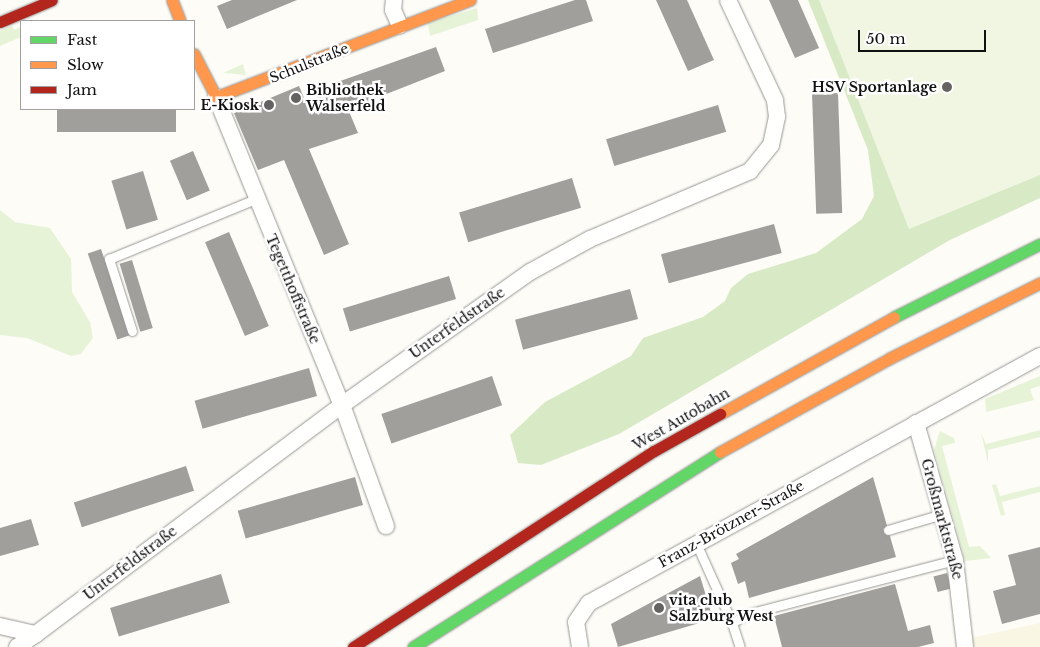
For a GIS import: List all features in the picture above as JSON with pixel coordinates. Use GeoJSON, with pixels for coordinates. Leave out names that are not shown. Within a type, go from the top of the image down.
{"type":"FeatureCollection","features":[{"type":"Feature","properties":{"kind":"main road"},"geometry":{"type":"LineString","coordinates":[[0,22],[52,0]]}},
{"type":"Feature","properties":{"kind":"main road"},"geometry":{"type":"LineString","coordinates":[[172,0],[180,20]]}},
{"type":"Feature","properties":{"kind":"main road","name":"Schulstraße"},"geometry":{"type":"LineString","coordinates":[[216,97],[470,0]]}},
{"type":"Feature","properties":{"kind":"main road","name":"Tegetthoffstraße"},"geometry":{"type":"LineString","coordinates":[[195,56],[216,97]]}},
{"type":"Feature","properties":{"kind":"main road","name":"West Autobahn"},"geometry":{"type":"LineString","coordinates":[[353,647],[654,451],[872,328],[1040,244]]}},
{"type":"Feature","properties":{"kind":"main road"},"geometry":{"type":"LineString","coordinates":[[413,647],[689,469],[882,363],[1040,283]]}},
{"type":"Feature","properties":{"kind":"street"},"geometry":{"type":"LineString","coordinates":[[394,0],[400,26]]}},
{"type":"Feature","properties":{"kind":"street","name":"Unterfeldstraße"},"geometry":{"type":"LineString","coordinates":[[17,647],[342,405],[530,272],[598,235],[750,171],[763,158],[776,132],[775,100],[728,0]]}},
{"type":"Feature","properties":{"kind":"street","name":"Tegetthoffstraße"},"geometry":{"type":"LineString","coordinates":[[216,97],[254,199],[342,405],[386,526]]}},
{"type":"Feature","properties":{"kind":"street","name":"Franz-Brötzner-Straße"},"geometry":{"type":"LineString","coordinates":[[580,647],[576,622],[582,608],[696,543],[1040,356]]}},
{"type":"Feature","properties":{"kind":"street","name":"Großmarktstraße"},"geometry":{"type":"LineString","coordinates":[[916,423],[955,560],[965,647]]}},
{"type":"Feature","properties":{"kind":"street"},"geometry":{"type":"LineString","coordinates":[[0,626],[36,634]]}},
{"type":"Feature","properties":{"kind":"lane"},"geometry":{"type":"LineString","coordinates":[[132,331],[109,259],[254,199]]}},
{"type":"Feature","properties":{"kind":"lane"},"geometry":{"type":"LineString","coordinates":[[888,530],[942,514]]}},
{"type":"Feature","properties":{"kind":"lane"},"geometry":{"type":"LineString","coordinates":[[696,543],[732,623],[740,647]]}},
{"type":"Feature","properties":{"kind":"lane"},"geometry":{"type":"LineString","coordinates":[[732,623],[747,614],[955,560]]}},
{"type":"Feature","properties":{"kind":"shaded area"},"geometry":{"type":"Polygon","coordinates":[[[1040,623],[1040,647],[974,647],[971,638],[1040,623]]]}},
{"type":"Feature","properties":{"kind":"green space"},"geometry":{"type":"Polygon","coordinates":[[[808,0],[847,0],[1040,151],[1040,198],[950,240],[619,434],[541,465],[518,463],[510,435],[545,402],[631,356],[643,338],[703,317],[725,301],[731,288],[748,274],[816,253],[862,219],[874,196],[868,150],[808,0]]]}},
{"type":"Feature","properties":{"kind":"green space","name":"HSV Sportanlage"},"geometry":{"type":"Polygon","coordinates":[[[819,0],[1040,0],[1040,175],[909,229],[819,0]]]}},
{"type":"Feature","properties":{"kind":"green space"},"geometry":{"type":"Polygon","coordinates":[[[477,8],[478,20],[430,36],[428,23],[477,8]]]}},
{"type":"Feature","properties":{"kind":"green space"},"geometry":{"type":"Polygon","coordinates":[[[12,26],[14,30],[20,27],[20,37],[0,46],[0,31],[12,26]]]}},
{"type":"Feature","properties":{"kind":"green space"},"geometry":{"type":"Polygon","coordinates":[[[243,64],[246,75],[224,73],[225,72],[243,64]]]}},
{"type":"Feature","properties":{"kind":"green space"},"geometry":{"type":"Polygon","coordinates":[[[0,210],[15,222],[50,228],[71,259],[72,292],[90,322],[93,338],[81,354],[71,356],[27,338],[0,335],[0,210]]]}},
{"type":"Feature","properties":{"kind":"green space"},"geometry":{"type":"Polygon","coordinates":[[[1040,376],[1040,386],[1030,389],[1034,400],[986,412],[985,399],[1040,376]]]}},
{"type":"Feature","properties":{"kind":"green space"},"geometry":{"type":"Polygon","coordinates":[[[1040,430],[1040,437],[988,450],[988,463],[981,433],[986,444],[1040,430]]]}},
{"type":"Feature","properties":{"kind":"green space"},"geometry":{"type":"Polygon","coordinates":[[[940,431],[954,438],[955,443],[942,446],[969,547],[980,546],[991,558],[965,561],[934,450],[940,431]]]}},
{"type":"Feature","properties":{"kind":"green space"},"geometry":{"type":"Polygon","coordinates":[[[996,484],[1000,496],[1040,486],[1040,492],[1002,502],[1005,515],[1001,516],[992,485],[996,484]]]}},
{"type":"Feature","properties":{"kind":"building"},"geometry":{"type":"Polygon","coordinates":[[[232,0],[297,0],[227,29],[217,6],[232,0]]]}},
{"type":"Feature","properties":{"kind":"building"},"geometry":{"type":"Polygon","coordinates":[[[575,0],[586,0],[593,21],[493,53],[485,29],[575,0]]]}},
{"type":"Feature","properties":{"kind":"building"},"geometry":{"type":"Polygon","coordinates":[[[656,0],[687,0],[714,60],[688,71],[656,0]]]}},
{"type":"Feature","properties":{"kind":"building"},"geometry":{"type":"Polygon","coordinates":[[[769,0],[798,0],[819,48],[795,58],[769,0]]]}},
{"type":"Feature","properties":{"kind":"building"},"geometry":{"type":"Polygon","coordinates":[[[436,47],[445,71],[348,109],[358,133],[309,149],[349,244],[324,255],[284,160],[258,170],[234,113],[299,86],[307,105],[318,100],[315,90],[436,47]]]}},
{"type":"Feature","properties":{"kind":"building"},"geometry":{"type":"Polygon","coordinates":[[[838,93],[842,213],[816,214],[812,94],[838,93]]]}},
{"type":"Feature","properties":{"kind":"building"},"geometry":{"type":"Polygon","coordinates":[[[718,105],[726,132],[614,166],[606,139],[718,105]]]}},
{"type":"Feature","properties":{"kind":"building"},"geometry":{"type":"Polygon","coordinates":[[[57,110],[176,110],[176,132],[57,132],[57,110]]]}},
{"type":"Feature","properties":{"kind":"building"},"geometry":{"type":"Polygon","coordinates":[[[193,151],[210,191],[187,200],[170,161],[193,151]]]}},
{"type":"Feature","properties":{"kind":"building"},"geometry":{"type":"Polygon","coordinates":[[[143,171],[158,220],[126,229],[111,181],[143,171]]]}},
{"type":"Feature","properties":{"kind":"building"},"geometry":{"type":"Polygon","coordinates":[[[572,178],[581,208],[468,242],[459,212],[572,178]]]}},
{"type":"Feature","properties":{"kind":"building"},"geometry":{"type":"Polygon","coordinates":[[[774,224],[782,253],[669,283],[661,254],[774,224]]]}},
{"type":"Feature","properties":{"kind":"building"},"geometry":{"type":"Polygon","coordinates":[[[229,232],[269,326],[245,336],[205,242],[229,232]]]}},
{"type":"Feature","properties":{"kind":"building"},"geometry":{"type":"Polygon","coordinates":[[[101,249],[131,335],[117,340],[88,254],[101,249]]]}},
{"type":"Feature","properties":{"kind":"building"},"geometry":{"type":"Polygon","coordinates":[[[132,260],[153,328],[140,332],[120,264],[132,260]]]}},
{"type":"Feature","properties":{"kind":"building"},"geometry":{"type":"Polygon","coordinates":[[[449,276],[456,299],[350,331],[343,308],[449,276]]]}},
{"type":"Feature","properties":{"kind":"building"},"geometry":{"type":"Polygon","coordinates":[[[630,289],[638,319],[523,350],[515,320],[630,289]]]}},
{"type":"Feature","properties":{"kind":"building"},"geometry":{"type":"Polygon","coordinates":[[[309,368],[317,396],[203,429],[195,401],[309,368]]]}},
{"type":"Feature","properties":{"kind":"building"},"geometry":{"type":"Polygon","coordinates":[[[492,376],[502,405],[391,443],[381,414],[492,376]]]}},
{"type":"Feature","properties":{"kind":"building"},"geometry":{"type":"Polygon","coordinates":[[[186,466],[194,491],[82,527],[74,502],[186,466]]]}},
{"type":"Feature","properties":{"kind":"building"},"geometry":{"type":"Polygon","coordinates":[[[355,477],[363,505],[246,539],[238,511],[355,477]]]}},
{"type":"Feature","properties":{"kind":"building"},"geometry":{"type":"Polygon","coordinates":[[[873,477],[896,557],[749,598],[745,581],[738,584],[731,563],[739,559],[736,554],[873,477]]]}},
{"type":"Feature","properties":{"kind":"building"},"geometry":{"type":"Polygon","coordinates":[[[31,519],[39,545],[0,556],[0,528],[31,519]]]}},
{"type":"Feature","properties":{"kind":"building"},"geometry":{"type":"Polygon","coordinates":[[[1040,547],[1040,614],[1002,624],[993,591],[1016,585],[1008,555],[1040,547]]]}},
{"type":"Feature","properties":{"kind":"building"},"geometry":{"type":"Polygon","coordinates":[[[947,573],[951,588],[938,592],[933,577],[947,573]]]}},
{"type":"Feature","properties":{"kind":"building"},"geometry":{"type":"Polygon","coordinates":[[[221,574],[230,603],[119,637],[110,608],[221,574]]]}},
{"type":"Feature","properties":{"kind":"building"},"geometry":{"type":"Polygon","coordinates":[[[700,576],[713,619],[618,647],[611,624],[700,576]]]}},
{"type":"Feature","properties":{"kind":"building"},"geometry":{"type":"Polygon","coordinates":[[[895,584],[908,631],[930,625],[934,643],[918,647],[782,647],[774,616],[895,584]]]}},
{"type":"Feature","properties":{"kind":"traffic: fast"},"geometry":{"type":"LineString","coordinates":[[894,317],[1040,244]]}},
{"type":"Feature","properties":{"kind":"traffic: fast"},"geometry":{"type":"LineString","coordinates":[[413,647],[720,452]]}},
{"type":"Feature","properties":{"kind":"traffic: slow"},"geometry":{"type":"LineString","coordinates":[[172,0],[180,20]]}},
{"type":"Feature","properties":{"kind":"traffic: slow"},"geometry":{"type":"LineString","coordinates":[[195,56],[216,97],[470,0]]}},
{"type":"Feature","properties":{"kind":"traffic: slow"},"geometry":{"type":"LineString","coordinates":[[720,452],[890,358],[1040,283]]}},
{"type":"Feature","properties":{"kind":"traffic: slow"},"geometry":{"type":"LineString","coordinates":[[720,414],[894,317]]}},
{"type":"Feature","properties":{"kind":"traffic: jam"},"geometry":{"type":"LineString","coordinates":[[0,22],[52,0]]}},
{"type":"Feature","properties":{"kind":"traffic: jam"},"geometry":{"type":"LineString","coordinates":[[353,647],[654,451],[720,414]]}},
{"type":"Feature","properties":{"kind":"place","name":"HSV Sportanlage"},"geometry":{"type":"Point","coordinates":[947,87]}},
{"type":"Feature","properties":{"kind":"place","name":"Bibliothek Walserfeld"},"geometry":{"type":"Point","coordinates":[296,98]}},
{"type":"Feature","properties":{"kind":"place","name":"E-Kiosk"},"geometry":{"type":"Point","coordinates":[269,105]}},
{"type":"Feature","properties":{"kind":"place","name":"vita club Salzburg West"},"geometry":{"type":"Point","coordinates":[659,608]}}]}
